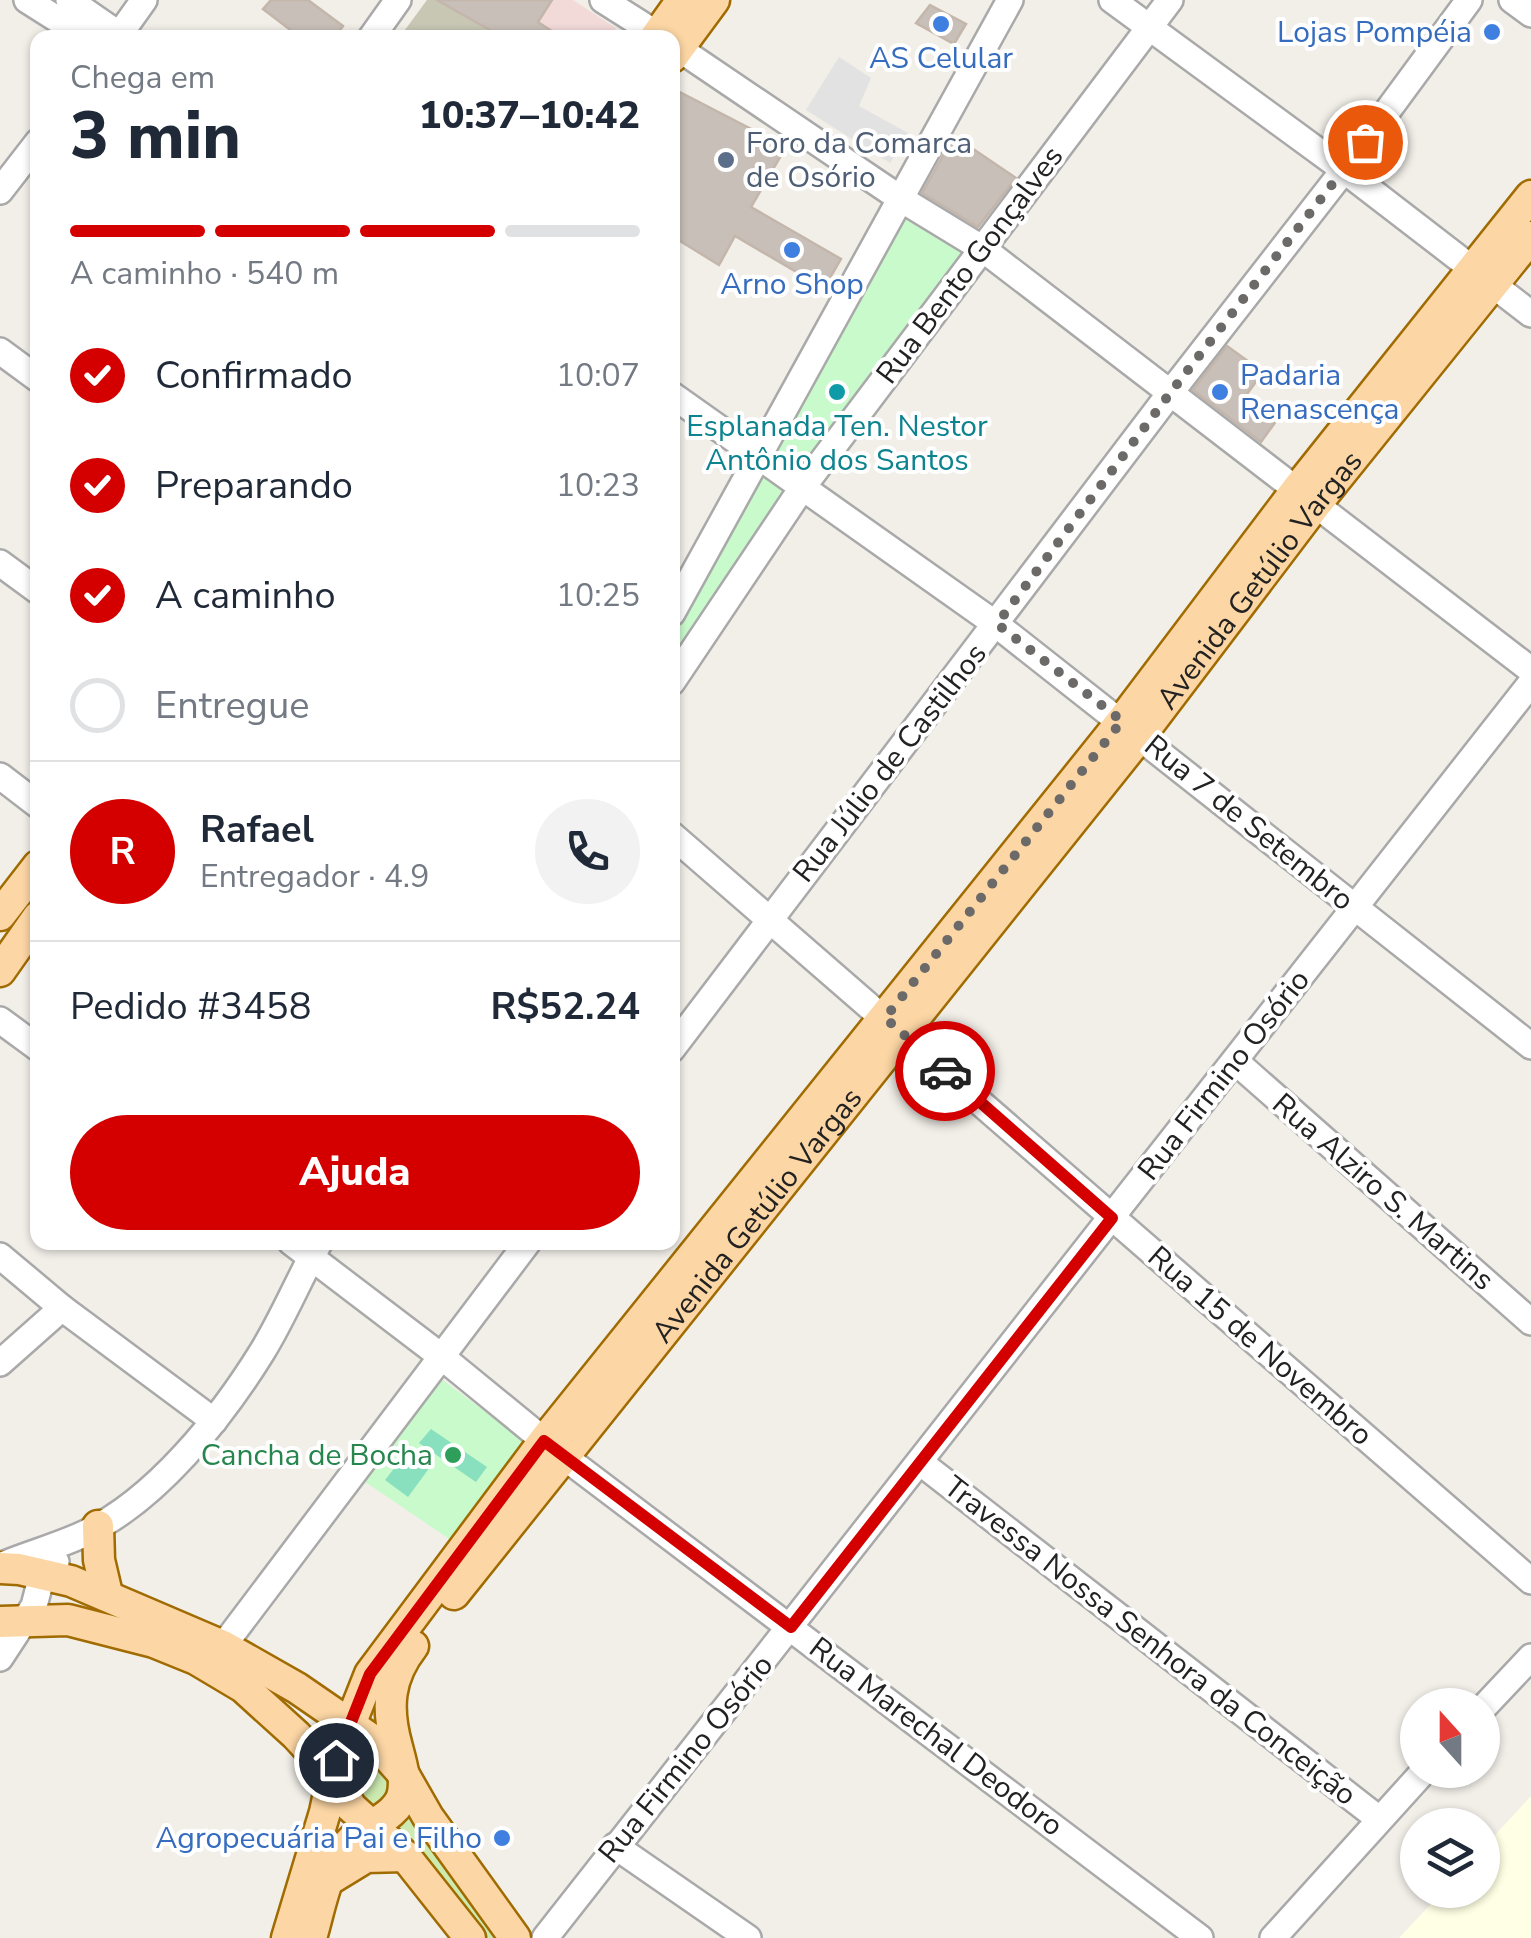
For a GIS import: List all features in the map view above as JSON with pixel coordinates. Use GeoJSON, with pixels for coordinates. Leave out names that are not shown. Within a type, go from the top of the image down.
{"type":"FeatureCollection","features":[{"type":"Feature","properties":{"kind":"main road"},"geometry":{"type":"LineString","coordinates":[[672,30],[682,0]]}},
{"type":"Feature","properties":{"kind":"main road"},"geometry":{"type":"LineString","coordinates":[[680,31],[714,0]]}},
{"type":"Feature","properties":{"kind":"main road","name":"Avenida Getúlio Vargas"},"geometry":{"type":"LineString","coordinates":[[288,1938],[325,1812],[332,1774],[370,1674],[441,1594],[894,1026],[1527,221]]}},
{"type":"Feature","properties":{"kind":"main road"},"geometry":{"type":"LineString","coordinates":[[0,915],[30,876]]}},
{"type":"Feature","properties":{"kind":"main road"},"geometry":{"type":"LineString","coordinates":[[0,970],[30,928]]}},
{"type":"Feature","properties":{"kind":"main road"},"geometry":{"type":"LineString","coordinates":[[91,1530],[107,1594]]}},
{"type":"Feature","properties":{"kind":"main road"},"geometry":{"type":"LineString","coordinates":[[0,1567],[107,1594],[223,1646],[297,1688],[384,1750],[515,1938]]}},
{"type":"Feature","properties":{"kind":"main road","name":"Avenida Getúlio Vargas"},"geometry":{"type":"LineString","coordinates":[[404,1775],[389,1709],[390,1684],[441,1594]]}},
{"type":"Feature","properties":{"kind":"main road"},"geometry":{"type":"LineString","coordinates":[[6,1639],[68,1620],[154,1642],[196,1659],[244,1688],[296,1734],[332,1774],[351,1807],[404,1856],[470,1938]]}},
{"type":"Feature","properties":{"kind":"main road"},"geometry":{"type":"LineString","coordinates":[[310,1938],[342,1849],[398,1806],[403,1796],[404,1775]]}},
{"type":"Feature","properties":{"kind":"main road"},"geometry":{"type":"LineString","coordinates":[[328,1882],[366,1857],[404,1856]]}},
{"type":"Feature","properties":{"kind":"street"},"geometry":{"type":"LineString","coordinates":[[27,0],[74,30]]}},
{"type":"Feature","properties":{"kind":"street"},"geometry":{"type":"LineString","coordinates":[[69,0],[112,30]]}},
{"type":"Feature","properties":{"kind":"street"},"geometry":{"type":"LineString","coordinates":[[124,30],[144,0]]}},
{"type":"Feature","properties":{"kind":"street"},"geometry":{"type":"LineString","coordinates":[[377,30],[398,0]]}},
{"type":"Feature","properties":{"kind":"street"},"geometry":{"type":"LineString","coordinates":[[603,0],[648,30]]}},
{"type":"Feature","properties":{"kind":"street"},"geometry":{"type":"LineString","coordinates":[[680,599],[1010,0]]}},
{"type":"Feature","properties":{"kind":"street"},"geometry":{"type":"LineString","coordinates":[[1112,0],[1344,170],[1531,314]]}},
{"type":"Feature","properties":{"kind":"street","name":"Rua Bento Gonçalves"},"geometry":{"type":"LineString","coordinates":[[680,670],[802,488],[1170,0]]}},
{"type":"Feature","properties":{"kind":"street","name":"Rua Júlio de Castilhos"},"geometry":{"type":"LineString","coordinates":[[680,1038],[1344,170],[1469,0]]}},
{"type":"Feature","properties":{"kind":"street"},"geometry":{"type":"LineString","coordinates":[[1512,0],[1531,14]]}},
{"type":"Feature","properties":{"kind":"street"},"geometry":{"type":"LineString","coordinates":[[680,52],[982,249],[1531,670]]}},
{"type":"Feature","properties":{"kind":"street"},"geometry":{"type":"LineString","coordinates":[[0,191],[30,152]]}},
{"type":"Feature","properties":{"kind":"street"},"geometry":{"type":"LineString","coordinates":[[0,352],[30,373]]}},
{"type":"Feature","properties":{"kind":"street","name":"Rua 7 de Setembro"},"geometry":{"type":"LineString","coordinates":[[680,401],[997,624],[1531,1046]]}},
{"type":"Feature","properties":{"kind":"street"},"geometry":{"type":"LineString","coordinates":[[0,563],[30,585]]}},
{"type":"Feature","properties":{"kind":"street","name":"Rua Firmino Osório"},"geometry":{"type":"LineString","coordinates":[[545,1938],[1531,683]]}},
{"type":"Feature","properties":{"kind":"street"},"geometry":{"type":"LineString","coordinates":[[0,776],[30,799]]}},
{"type":"Feature","properties":{"kind":"street","name":"Rua 15 de Novembro"},"geometry":{"type":"LineString","coordinates":[[680,843],[1531,1581]]}},
{"type":"Feature","properties":{"kind":"street"},"geometry":{"type":"LineString","coordinates":[[0,1020],[30,1042]]}},
{"type":"Feature","properties":{"kind":"street","name":"Rua Alziro S. Martins"},"geometry":{"type":"LineString","coordinates":[[1235,1061],[1531,1322]]}},
{"type":"Feature","properties":{"kind":"street"},"geometry":{"type":"LineString","coordinates":[[6,1639],[34,1606],[42,1575],[91,1530],[167,1472],[214,1421],[262,1352],[306,1250]]}},
{"type":"Feature","properties":{"kind":"street","name":"Rua Marechal Deodoro"},"geometry":{"type":"LineString","coordinates":[[309,1250],[554,1449],[1200,1938]]}},
{"type":"Feature","properties":{"kind":"street"},"geometry":{"type":"LineString","coordinates":[[223,1646],[522,1250]]}},
{"type":"Feature","properties":{"kind":"street"},"geometry":{"type":"LineString","coordinates":[[0,1256],[62,1308],[214,1421]]}},
{"type":"Feature","properties":{"kind":"street"},"geometry":{"type":"LineString","coordinates":[[0,1363],[62,1308]]}},
{"type":"Feature","properties":{"kind":"street","name":"Travessa Nossa Senhora da Conceição"},"geometry":{"type":"LineString","coordinates":[[921,1463],[1379,1819]]}},
{"type":"Feature","properties":{"kind":"street"},"geometry":{"type":"LineString","coordinates":[[0,1567],[91,1530]]}},
{"type":"Feature","properties":{"kind":"street"},"geometry":{"type":"LineString","coordinates":[[1500,1690],[1531,1658]]}},
{"type":"Feature","properties":{"kind":"street"},"geometry":{"type":"LineString","coordinates":[[1273,1938],[1408,1788]]}},
{"type":"Feature","properties":{"kind":"street"},"geometry":{"type":"LineString","coordinates":[[615,1846],[748,1938]]}},
{"type":"Feature","properties":{"kind":"shaded area"},"geometry":{"type":"Polygon","coordinates":[[[427,0],[438,0],[487,30],[405,30],[427,0]]]}},
{"type":"Feature","properties":{"kind":"shaded area"},"geometry":{"type":"Polygon","coordinates":[[[552,0],[573,0],[616,28],[551,30],[538,22],[552,0]]]}},
{"type":"Feature","properties":{"kind":"shaded area"},"geometry":{"type":"Polygon","coordinates":[[[839,57],[871,78],[859,106],[908,133],[890,163],[806,110],[839,57]]]}},
{"type":"Feature","properties":{"kind":"shaded area"},"geometry":{"type":"Polygon","coordinates":[[[1531,1796],[1531,1938],[1399,1938],[1427,1908],[1500,1908],[1500,1830],[1531,1796]]]}},
{"type":"Feature","properties":{"kind":"green space"},"geometry":{"type":"Polygon","coordinates":[[[903,209],[972,251],[803,476],[770,452],[903,209]]]}},
{"type":"Feature","properties":{"kind":"green space"},"geometry":{"type":"Polygon","coordinates":[[[760,463],[796,490],[680,663],[680,612],[760,463]]]}},
{"type":"Feature","properties":{"kind":"green space"},"geometry":{"type":"Polygon","coordinates":[[[436,1375],[530,1445],[458,1545],[358,1477],[436,1375]]]}},
{"type":"Feature","properties":{"kind":"green space","name":"Cancha de Bocha"},"geometry":{"type":"Polygon","coordinates":[[[431,1429],[487,1467],[476,1482],[419,1443],[431,1429]]]}},
{"type":"Feature","properties":{"kind":"green space"},"geometry":{"type":"Polygon","coordinates":[[[411,1447],[433,1463],[408,1497],[385,1480],[411,1447]]]}},
{"type":"Feature","properties":{"kind":"green space"},"geometry":{"type":"Polygon","coordinates":[[[359,1751],[377,1763],[389,1789],[390,1796],[372,1808],[365,1806],[340,1762],[349,1753],[359,1751]]]}},
{"type":"Feature","properties":{"kind":"green space"},"geometry":{"type":"Polygon","coordinates":[[[407,1815],[499,1938],[484,1938],[391,1828],[407,1815]]]}},
{"type":"Feature","properties":{"kind":"building"},"geometry":{"type":"Polygon","coordinates":[[[271,0],[308,0],[343,26],[340,30],[291,30],[263,9],[271,0]]]}},
{"type":"Feature","properties":{"kind":"building"},"geometry":{"type":"Polygon","coordinates":[[[437,0],[552,0],[538,22],[550,30],[490,30],[437,0]]]}},
{"type":"Feature","properties":{"kind":"building","name":"AS Celular"},"geometry":{"type":"Polygon","coordinates":[[[930,5],[966,24],[954,44],[916,23],[930,5]]]}},
{"type":"Feature","properties":{"kind":"building"},"geometry":{"type":"Polygon","coordinates":[[[680,92],[786,147],[751,207],[841,259],[824,288],[735,236],[719,265],[680,241],[680,92]]]}},
{"type":"Feature","properties":{"kind":"building"},"geometry":{"type":"Polygon","coordinates":[[[954,136],[1016,178],[978,227],[922,193],[954,136]]]}},
{"type":"Feature","properties":{"kind":"building","name":"Padaria Renascença"},"geometry":{"type":"Polygon","coordinates":[[[1227,346],[1263,372],[1247,394],[1279,417],[1261,442],[1193,390],[1227,346]]]}},
{"type":"Feature","properties":{"kind":"way so far"},"geometry":{"type":"LineString","coordinates":[[945,1071],[885,1018],[1122,721],[997,624],[1365,142]]}},
{"type":"Feature","properties":{"kind":"place","name":"AS Celular"},"geometry":{"type":"Point","coordinates":[941,24]}},
{"type":"Feature","properties":{"kind":"place","name":"Lojas Pompéia"},"geometry":{"type":"Point","coordinates":[1492,32]}},
{"type":"Feature","properties":{"kind":"place","name":"Foro da Comarca de Osório"},"geometry":{"type":"Point","coordinates":[726,160]}},
{"type":"Feature","properties":{"kind":"place","name":"Arno Shop"},"geometry":{"type":"Point","coordinates":[792,250]}},
{"type":"Feature","properties":{"kind":"place","name":"Esplanada Ten. Nestor Antônio dos Santos"},"geometry":{"type":"Point","coordinates":[837,392]}},
{"type":"Feature","properties":{"kind":"place","name":"Padaria Renascença"},"geometry":{"type":"Point","coordinates":[1220,392]}},
{"type":"Feature","properties":{"kind":"place","name":"Cancha de Bocha"},"geometry":{"type":"Point","coordinates":[453,1455]}},
{"type":"Feature","properties":{"kind":"place","name":"Agropecuária Pai e Filho"},"geometry":{"type":"Point","coordinates":[502,1838]}},
{"type":"Feature","properties":{"kind":"route"},"geometry":{"type":"LineString","coordinates":[[336,1760],[370,1674],[544,1441],[791,1627],[1112,1218],[945,1071]]}}]}
